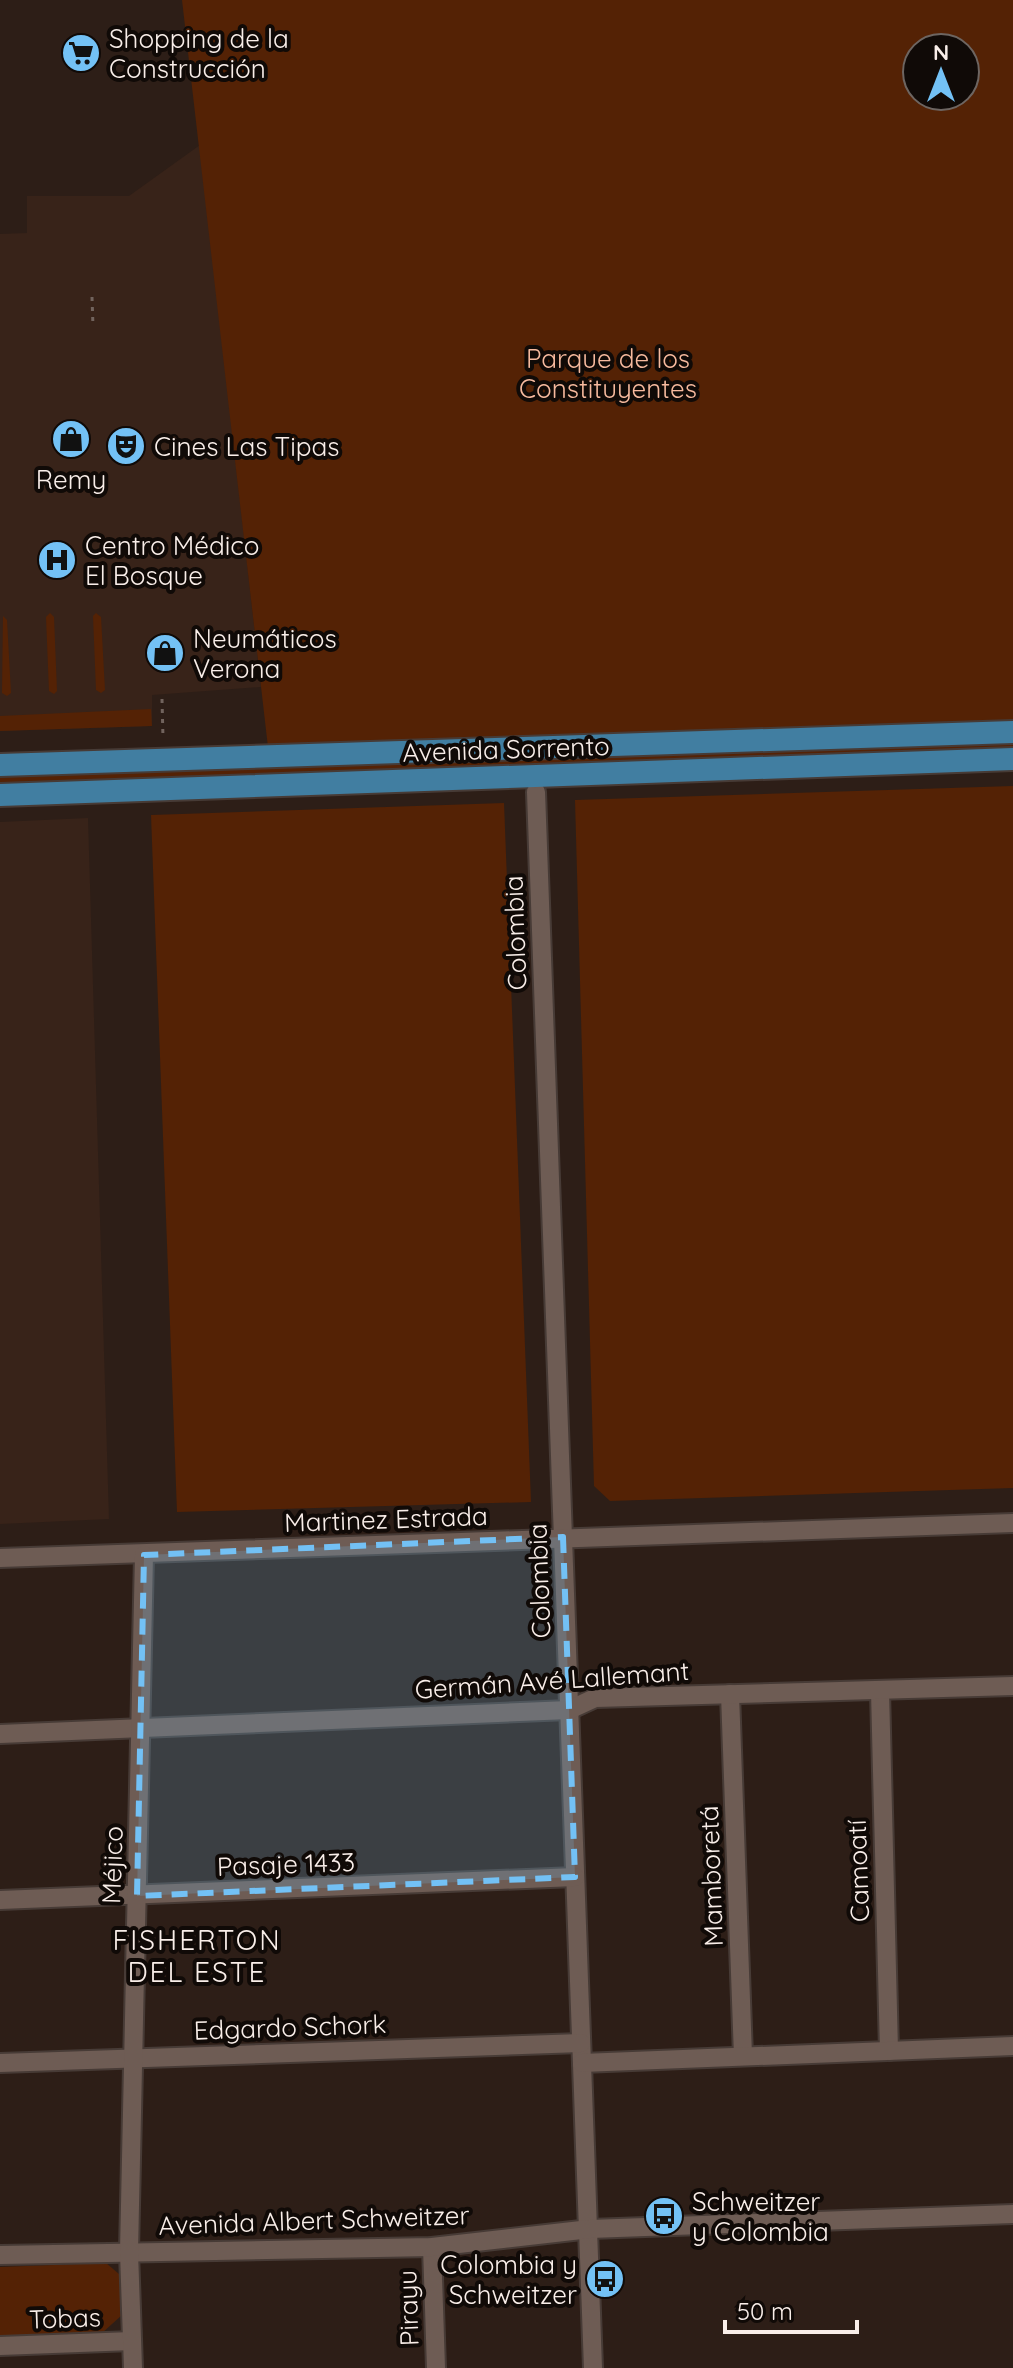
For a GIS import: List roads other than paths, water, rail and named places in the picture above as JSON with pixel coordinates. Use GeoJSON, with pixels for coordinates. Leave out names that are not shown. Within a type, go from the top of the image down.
{"type":"FeatureCollection","features":[{"type":"Feature","properties":{"kind":"main road","name":"Avenida Sorrento"},"geometry":{"type":"LineString","coordinates":[[0,765],[1013,732]]}},
{"type":"Feature","properties":{"kind":"main road","name":"Avenida Sorrento"},"geometry":{"type":"LineString","coordinates":[[0,795],[1013,759]]}},
{"type":"Feature","properties":{"kind":"street","name":"Colombia"},"geometry":{"type":"LineString","coordinates":[[536,792],[593,2368]]}},
{"type":"Feature","properties":{"kind":"street","name":"Martinez Estrada"},"geometry":{"type":"LineString","coordinates":[[0,1558],[1013,1523]]}},
{"type":"Feature","properties":{"kind":"street","name":"Méjico"},"geometry":{"type":"LineString","coordinates":[[133,2368],[129,2252],[144,1555]]}},
{"type":"Feature","properties":{"kind":"street","name":"Germán Avé Lallemant"},"geometry":{"type":"LineString","coordinates":[[0,1734],[569,1710],[595,1698],[1013,1686]]}},
{"type":"Feature","properties":{"kind":"street","name":"Camoatí"},"geometry":{"type":"LineString","coordinates":[[880,1691],[889,2051]]}},
{"type":"Feature","properties":{"kind":"street","name":"Mamboretá"},"geometry":{"type":"LineString","coordinates":[[730,1694],[743,2056]]}},
{"type":"Feature","properties":{"kind":"street","name":"Pasaje 1433"},"geometry":{"type":"LineString","coordinates":[[0,1900],[575,1877]]}},
{"type":"Feature","properties":{"kind":"street","name":"Edgardo Schork"},"geometry":{"type":"LineString","coordinates":[[0,2063],[581,2043]]}},
{"type":"Feature","properties":{"kind":"street"},"geometry":{"type":"LineString","coordinates":[[582,2063],[1013,2046]]}},
{"type":"Feature","properties":{"kind":"street","name":"Avenida Albert Schweitzer"},"geometry":{"type":"LineString","coordinates":[[0,2255],[432,2247],[590,2229],[1013,2214]]}},
{"type":"Feature","properties":{"kind":"street","name":"Pirayu"},"geometry":{"type":"LineString","coordinates":[[432,2247],[436,2368]]}},
{"type":"Feature","properties":{"kind":"street","name":"Tobas"},"geometry":{"type":"LineString","coordinates":[[0,2346],[132,2341]]}},
{"type":"Feature","properties":{"kind":"place","name":"Shopping de la Construcción"},"geometry":{"type":"Point","coordinates":[81,53]}},
{"type":"Feature","properties":{"kind":"place","name":"Remy"},"geometry":{"type":"Point","coordinates":[71,439]}},
{"type":"Feature","properties":{"kind":"place","name":"Cines Las Tipas"},"geometry":{"type":"Point","coordinates":[126,446]}},
{"type":"Feature","properties":{"kind":"place","name":"Centro Médico El Bosque"},"geometry":{"type":"Point","coordinates":[57,560]}},
{"type":"Feature","properties":{"kind":"place","name":"Neumáticos Verona"},"geometry":{"type":"Point","coordinates":[165,653]}},
{"type":"Feature","properties":{"kind":"place","name":"Schweitzer y Colombia"},"geometry":{"type":"Point","coordinates":[664,2216]}},
{"type":"Feature","properties":{"kind":"place","name":"Colombia y Schweitzer"},"geometry":{"type":"Point","coordinates":[605,2279]}},
{"type":"Feature","properties":{"kind":"district","name":"FISHERTON DEL ESTE"},"geometry":{"type":"Point","coordinates":[197,1955]}},
{"type":"Feature","properties":{"kind":"park label","name":"Parque de los Constituyentes"},"geometry":{"type":"Point","coordinates":[608,373]}}]}
